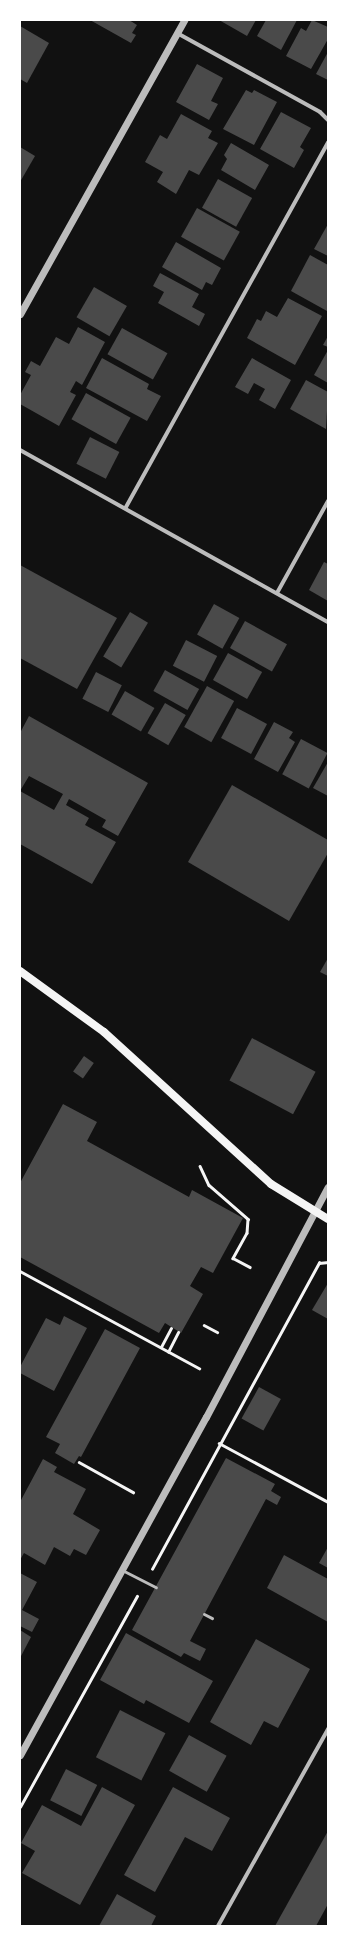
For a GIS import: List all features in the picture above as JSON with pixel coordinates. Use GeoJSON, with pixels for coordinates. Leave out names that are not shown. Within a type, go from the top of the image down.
{"type":"FeatureCollection","features":[{"type":"Feature","properties":{"kind":"main road"},"geometry":{"type":"LineString","coordinates":[[20,970],[104,1032],[271,1184],[328,1219]]}},
{"type":"Feature","properties":{"kind":"street"},"geometry":{"type":"LineString","coordinates":[[20,314],[184,20]]}},
{"type":"Feature","properties":{"kind":"street"},"geometry":{"type":"LineString","coordinates":[[177,33],[320,112],[328,120]]}},
{"type":"Feature","properties":{"kind":"street"},"geometry":{"type":"LineString","coordinates":[[126,508],[328,142]]}},
{"type":"Feature","properties":{"kind":"street"},"geometry":{"type":"LineString","coordinates":[[20,450],[328,622]]}},
{"type":"Feature","properties":{"kind":"street"},"geometry":{"type":"LineString","coordinates":[[277,593],[328,501]]}},
{"type":"Feature","properties":{"kind":"street"},"geometry":{"type":"LineString","coordinates":[[20,1754],[122,1570],[328,1187]]}},
{"type":"Feature","properties":{"kind":"street"},"geometry":{"type":"LineString","coordinates":[[218,1926],[328,1729]]}},
{"type":"Feature","properties":{"kind":"lane"},"geometry":{"type":"LineString","coordinates":[[122,1570],[156,1587]]}},
{"type":"Feature","properties":{"kind":"lane"},"geometry":{"type":"LineString","coordinates":[[204,1614],[212,1618]]}},
{"type":"Feature","properties":{"kind":"path"},"geometry":{"type":"LineString","coordinates":[[200,1166],[209,1185],[248,1219],[247,1233],[234,1258],[250,1267]]}},
{"type":"Feature","properties":{"kind":"path"},"geometry":{"type":"LineString","coordinates":[[20,1807],[319,1263],[328,1262]]}},
{"type":"Feature","properties":{"kind":"path"},"geometry":{"type":"LineString","coordinates":[[20,1271],[199,1368]]}},
{"type":"Feature","properties":{"kind":"path"},"geometry":{"type":"LineString","coordinates":[[204,1325],[217,1332]]}},
{"type":"Feature","properties":{"kind":"path"},"geometry":{"type":"LineString","coordinates":[[160,1347],[171,1328]]}},
{"type":"Feature","properties":{"kind":"path"},"geometry":{"type":"LineString","coordinates":[[168,1352],[178,1332]]}},
{"type":"Feature","properties":{"kind":"path"},"geometry":{"type":"LineString","coordinates":[[219,1443],[328,1502]]}},
{"type":"Feature","properties":{"kind":"path"},"geometry":{"type":"LineString","coordinates":[[79,1462],[133,1492]]}},
{"type":"Feature","properties":{"kind":"building"},"geometry":{"type":"Polygon","coordinates":[[[90,20],[129,20],[137,25],[132,33],[136,35],[131,43],[90,20]]]}},
{"type":"Feature","properties":{"kind":"building"},"geometry":{"type":"Polygon","coordinates":[[[219,20],[256,20],[247,36],[219,20]]]}},
{"type":"Feature","properties":{"kind":"building"},"geometry":{"type":"Polygon","coordinates":[[[266,20],[297,20],[281,50],[257,36],[266,20]]]}},
{"type":"Feature","properties":{"kind":"building"},"geometry":{"type":"Polygon","coordinates":[[[312,20],[328,27],[328,39],[311,69],[286,56],[301,28],[306,31],[312,20]]]}},
{"type":"Feature","properties":{"kind":"building"},"geometry":{"type":"Polygon","coordinates":[[[20,26],[49,43],[27,83],[20,79],[20,26]]]}},
{"type":"Feature","properties":{"kind":"building"},"geometry":{"type":"Polygon","coordinates":[[[328,52],[328,80],[316,74],[328,52]]]}},
{"type":"Feature","properties":{"kind":"building"},"geometry":{"type":"Polygon","coordinates":[[[197,64],[223,78],[211,101],[218,104],[209,120],[176,102],[197,64]]]}},
{"type":"Feature","properties":{"kind":"building"},"geometry":{"type":"Polygon","coordinates":[[[246,90],[252,93],[254,90],[277,102],[254,145],[223,129],[246,90]]]}},
{"type":"Feature","properties":{"kind":"building"},"geometry":{"type":"Polygon","coordinates":[[[281,112],[311,128],[300,147],[304,150],[294,168],[260,149],[281,112]]]}},
{"type":"Feature","properties":{"kind":"building"},"geometry":{"type":"Polygon","coordinates":[[[181,114],[212,131],[208,138],[218,143],[199,175],[189,170],[176,194],[157,182],[163,172],[145,162],[160,135],[167,139],[181,114]]]}},
{"type":"Feature","properties":{"kind":"building"},"geometry":{"type":"Polygon","coordinates":[[[231,143],[269,165],[255,190],[221,170],[227,159],[224,155],[231,143]]]}},
{"type":"Feature","properties":{"kind":"building"},"geometry":{"type":"Polygon","coordinates":[[[20,147],[35,156],[20,182],[20,147]]]}},
{"type":"Feature","properties":{"kind":"building"},"geometry":{"type":"Polygon","coordinates":[[[218,179],[252,198],[236,227],[202,208],[218,179]]]}},
{"type":"Feature","properties":{"kind":"building"},"geometry":{"type":"Polygon","coordinates":[[[197,208],[240,232],[224,261],[181,237],[197,208]]]}},
{"type":"Feature","properties":{"kind":"building"},"geometry":{"type":"Polygon","coordinates":[[[328,224],[328,256],[314,249],[328,224]]]}},
{"type":"Feature","properties":{"kind":"building"},"geometry":{"type":"Polygon","coordinates":[[[176,242],[221,268],[212,285],[206,282],[202,290],[162,267],[176,242]]]}},
{"type":"Feature","properties":{"kind":"building"},"geometry":{"type":"Polygon","coordinates":[[[310,255],[328,265],[327,311],[291,291],[310,255]]]}},
{"type":"Feature","properties":{"kind":"building"},"geometry":{"type":"Polygon","coordinates":[[[160,273],[199,294],[192,307],[205,314],[199,326],[158,303],[164,292],[153,286],[160,273]]]}},
{"type":"Feature","properties":{"kind":"building"},"geometry":{"type":"Polygon","coordinates":[[[94,287],[127,306],[109,336],[76,317],[94,287]]]}},
{"type":"Feature","properties":{"kind":"building"},"geometry":{"type":"Polygon","coordinates":[[[288,298],[322,316],[295,365],[247,338],[257,319],[261,321],[266,311],[277,317],[288,298]]]}},
{"type":"Feature","properties":{"kind":"building"},"geometry":{"type":"Polygon","coordinates":[[[78,327],[105,342],[82,385],[76,381],[70,392],[76,395],[59,426],[20,404],[20,395],[31,375],[25,372],[31,361],[40,366],[56,337],[69,344],[78,327]]]}},
{"type":"Feature","properties":{"kind":"building"},"geometry":{"type":"Polygon","coordinates":[[[122,328],[167,353],[153,379],[107,354],[122,328]]]}},
{"type":"Feature","properties":{"kind":"building"},"geometry":{"type":"Polygon","coordinates":[[[328,336],[328,347],[323,345],[328,336]]]}},
{"type":"Feature","properties":{"kind":"building"},"geometry":{"type":"Polygon","coordinates":[[[328,350],[328,383],[314,375],[328,350]]]}},
{"type":"Feature","properties":{"kind":"building"},"geometry":{"type":"Polygon","coordinates":[[[102,358],[149,384],[147,389],[161,396],[147,421],[86,388],[102,358]]]}},
{"type":"Feature","properties":{"kind":"building"},"geometry":{"type":"Polygon","coordinates":[[[252,358],[291,380],[275,409],[259,400],[265,389],[254,383],[248,394],[235,387],[252,358]]]}},
{"type":"Feature","properties":{"kind":"building"},"geometry":{"type":"Polygon","coordinates":[[[306,380],[328,392],[326,429],[290,409],[306,380]]]}},
{"type":"Feature","properties":{"kind":"building"},"geometry":{"type":"Polygon","coordinates":[[[86,393],[131,418],[116,444],[71,419],[86,393]]]}},
{"type":"Feature","properties":{"kind":"building"},"geometry":{"type":"Polygon","coordinates":[[[90,437],[119,452],[106,479],[76,464],[90,437]]]}},
{"type":"Feature","properties":{"kind":"building"},"geometry":{"type":"Polygon","coordinates":[[[324,562],[328,564],[328,601],[309,590],[324,562]]]}},
{"type":"Feature","properties":{"kind":"building"},"geometry":{"type":"Polygon","coordinates":[[[20,565],[117,618],[77,689],[20,658],[20,565]]]}},
{"type":"Feature","properties":{"kind":"building"},"geometry":{"type":"Polygon","coordinates":[[[214,604],[239,618],[222,649],[197,635],[214,604]]]}},
{"type":"Feature","properties":{"kind":"building"},"geometry":{"type":"Polygon","coordinates":[[[130,612],[148,623],[121,667],[103,657],[130,612]]]}},
{"type":"Feature","properties":{"kind":"building"},"geometry":{"type":"Polygon","coordinates":[[[245,621],[287,644],[272,671],[230,648],[245,621]]]}},
{"type":"Feature","properties":{"kind":"building"},"geometry":{"type":"Polygon","coordinates":[[[186,640],[217,656],[204,682],[173,666],[186,640]]]}},
{"type":"Feature","properties":{"kind":"building"},"geometry":{"type":"Polygon","coordinates":[[[228,653],[262,672],[247,699],[213,680],[228,653]]]}},
{"type":"Feature","properties":{"kind":"building"},"geometry":{"type":"Polygon","coordinates":[[[165,670],[199,689],[187,710],[153,691],[165,670]]]}},
{"type":"Feature","properties":{"kind":"building"},"geometry":{"type":"Polygon","coordinates":[[[96,672],[122,685],[108,712],[82,699],[96,672]]]}},
{"type":"Feature","properties":{"kind":"building"},"geometry":{"type":"Polygon","coordinates":[[[207,686],[234,701],[211,742],[184,727],[207,686]]]}},
{"type":"Feature","properties":{"kind":"building"},"geometry":{"type":"Polygon","coordinates":[[[125,691],[154,708],[141,731],[112,714],[125,691]]]}},
{"type":"Feature","properties":{"kind":"building"},"geometry":{"type":"Polygon","coordinates":[[[165,703],[186,715],[168,745],[148,733],[165,703]]]}},
{"type":"Feature","properties":{"kind":"building"},"geometry":{"type":"Polygon","coordinates":[[[237,708],[267,724],[251,754],[221,738],[237,708]]]}},
{"type":"Feature","properties":{"kind":"building"},"geometry":{"type":"Polygon","coordinates":[[[29,716],[148,783],[118,836],[102,827],[106,820],[69,799],[66,805],[89,818],[85,825],[116,842],[92,884],[20,844],[20,791],[20,733],[29,716]],[[29,776],[20,791],[54,810],[63,794],[29,776]]]}},
{"type":"Feature","properties":{"kind":"building"},"geometry":{"type":"Polygon","coordinates":[[[274,722],[293,732],[289,738],[295,742],[278,772],[254,759],[274,722]]]}},
{"type":"Feature","properties":{"kind":"building"},"geometry":{"type":"Polygon","coordinates":[[[301,739],[327,753],[309,788],[282,774],[301,739]]]}},
{"type":"Feature","properties":{"kind":"building"},"geometry":{"type":"Polygon","coordinates":[[[328,762],[328,796],[313,788],[328,762]]]}},
{"type":"Feature","properties":{"kind":"building"},"geometry":{"type":"Polygon","coordinates":[[[232,785],[328,840],[328,853],[289,921],[188,862],[232,785]]]}},
{"type":"Feature","properties":{"kind":"building"},"geometry":{"type":"Polygon","coordinates":[[[328,958],[328,976],[320,972],[328,958]]]}},
{"type":"Feature","properties":{"kind":"building"},"geometry":{"type":"Polygon","coordinates":[[[252,1038],[316,1072],[293,1114],[229,1080],[252,1038]]]}},
{"type":"Feature","properties":{"kind":"building"},"geometry":{"type":"Polygon","coordinates":[[[84,1056],[94,1063],[83,1078],[73,1072],[84,1056]]]}},
{"type":"Feature","properties":{"kind":"building"},"geometry":{"type":"Polygon","coordinates":[[[63,1104],[97,1122],[87,1141],[189,1197],[192,1190],[243,1218],[213,1273],[201,1267],[190,1286],[203,1294],[181,1333],[165,1323],[159,1333],[20,1257],[20,1183],[63,1104]]]}},
{"type":"Feature","properties":{"kind":"building"},"geometry":{"type":"Polygon","coordinates":[[[328,1283],[328,1319],[312,1310],[328,1283]]]}},
{"type":"Feature","properties":{"kind":"building"},"geometry":{"type":"Polygon","coordinates":[[[64,1316],[87,1328],[54,1391],[20,1373],[20,1367],[46,1318],[60,1325],[64,1316]]]}},
{"type":"Feature","properties":{"kind":"building"},"geometry":{"type":"Polygon","coordinates":[[[105,1329],[140,1348],[81,1457],[79,1456],[74,1464],[55,1453],[60,1444],[46,1437],[105,1329]]]}},
{"type":"Feature","properties":{"kind":"building"},"geometry":{"type":"Polygon","coordinates":[[[259,1387],[281,1399],[263,1431],[242,1418],[259,1387]]]}},
{"type":"Feature","properties":{"kind":"building"},"geometry":{"type":"Polygon","coordinates":[[[226,1458],[275,1484],[271,1491],[281,1497],[277,1505],[266,1499],[190,1641],[206,1649],[200,1661],[184,1653],[181,1657],[132,1630],[226,1458]]]}},
{"type":"Feature","properties":{"kind":"building"},"geometry":{"type":"Polygon","coordinates":[[[43,1459],[57,1467],[54,1472],[86,1489],[73,1514],[100,1530],[86,1555],[74,1549],[70,1556],[54,1547],[45,1565],[24,1553],[20,1560],[20,1502],[43,1459]]]}},
{"type":"Feature","properties":{"kind":"building"},"geometry":{"type":"Polygon","coordinates":[[[328,1547],[328,1568],[319,1563],[328,1547]]]}},
{"type":"Feature","properties":{"kind":"building"},"geometry":{"type":"Polygon","coordinates":[[[284,1555],[328,1579],[328,1622],[267,1588],[284,1555]]]}},
{"type":"Feature","properties":{"kind":"building"},"geometry":{"type":"Polygon","coordinates":[[[20,1573],[37,1582],[22,1610],[39,1619],[32,1632],[20,1626],[20,1573]]]}},
{"type":"Feature","properties":{"kind":"building"},"geometry":{"type":"Polygon","coordinates":[[[20,1630],[31,1637],[20,1658],[20,1630]]]}},
{"type":"Feature","properties":{"kind":"building"},"geometry":{"type":"Polygon","coordinates":[[[126,1633],[213,1681],[189,1723],[146,1700],[144,1704],[100,1680],[126,1633]]]}},
{"type":"Feature","properties":{"kind":"building"},"geometry":{"type":"Polygon","coordinates":[[[256,1639],[310,1669],[278,1728],[264,1721],[251,1745],[210,1722],[256,1639]]]}},
{"type":"Feature","properties":{"kind":"building"},"geometry":{"type":"Polygon","coordinates":[[[120,1710],[165,1733],[141,1780],[96,1757],[120,1710]]]}},
{"type":"Feature","properties":{"kind":"building"},"geometry":{"type":"Polygon","coordinates":[[[189,1735],[227,1756],[207,1792],[169,1771],[189,1735]]]}},
{"type":"Feature","properties":{"kind":"building"},"geometry":{"type":"Polygon","coordinates":[[[66,1769],[97,1785],[81,1816],[50,1800],[66,1769]]]}},
{"type":"Feature","properties":{"kind":"building"},"geometry":{"type":"Polygon","coordinates":[[[102,1787],[135,1805],[80,1905],[22,1873],[35,1851],[21,1843],[42,1805],[81,1826],[102,1787]]]}},
{"type":"Feature","properties":{"kind":"building"},"geometry":{"type":"Polygon","coordinates":[[[173,1787],[230,1818],[212,1851],[185,1837],[155,1892],[124,1875],[173,1787]]]}},
{"type":"Feature","properties":{"kind":"building"},"geometry":{"type":"Polygon","coordinates":[[[328,1831],[328,1904],[316,1926],[275,1926],[328,1831]]]}},
{"type":"Feature","properties":{"kind":"building"},"geometry":{"type":"Polygon","coordinates":[[[117,1894],[156,1916],[151,1926],[99,1926],[117,1894]]]}}]}
